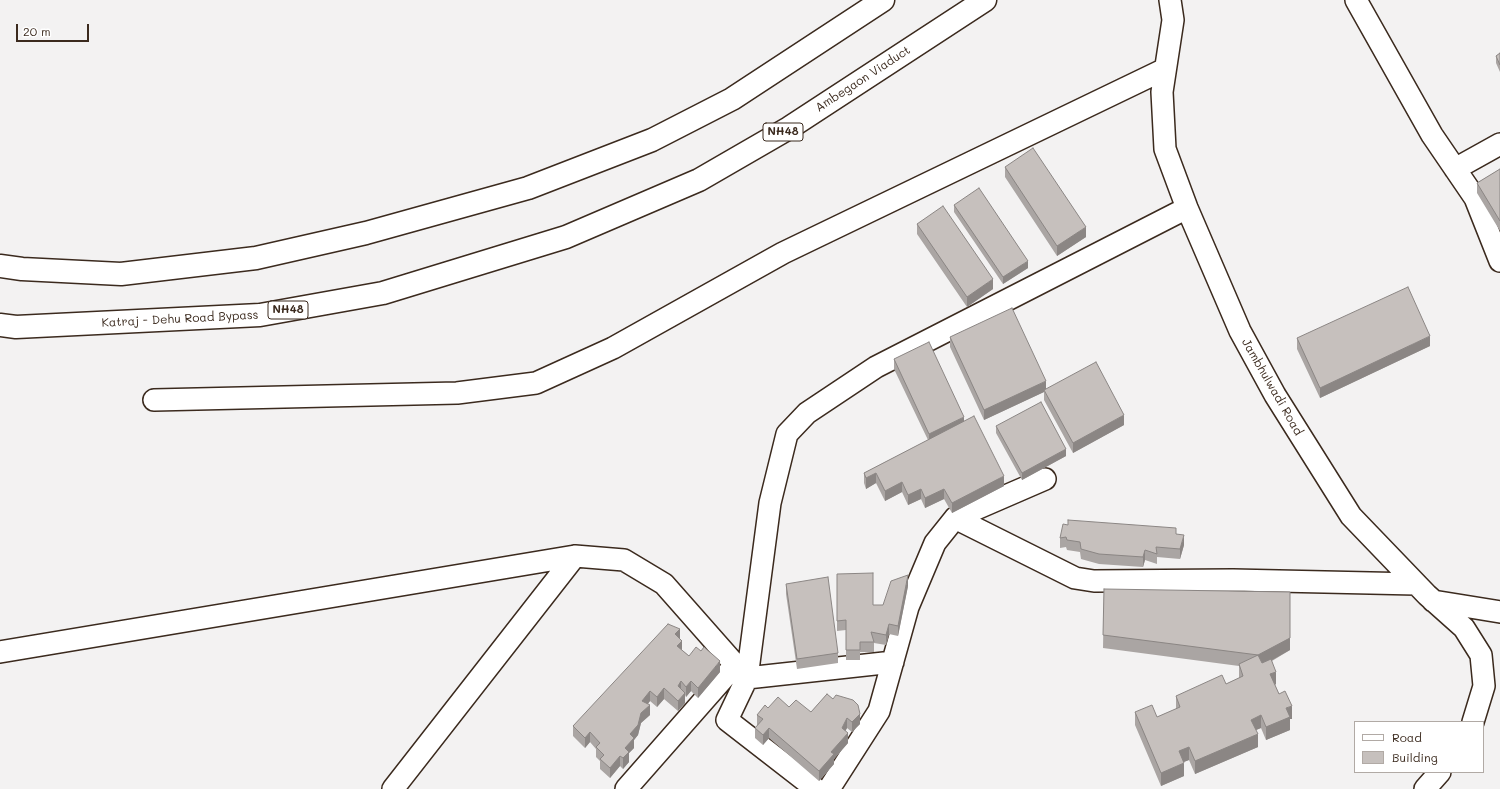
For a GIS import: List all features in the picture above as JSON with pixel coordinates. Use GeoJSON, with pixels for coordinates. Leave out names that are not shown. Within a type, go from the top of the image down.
{"type":"FeatureCollection","features":[{"type":"Feature","properties":{"kind":"highway"},"geometry":{"type":"LineString","coordinates":[[0,266],[22,269],[121,274],[256,258],[366,233],[528,188],[652,140],[732,100],[883,0]]}},
{"type":"Feature","properties":{"kind":"highway","name":"Ambegaon Viaduct"},"geometry":{"type":"LineString","coordinates":[[566,237],[706,176],[789,128],[985,0]]}},
{"type":"Feature","properties":{"kind":"highway","name":"Katraj - Dehu Road Bypass"},"geometry":{"type":"LineString","coordinates":[[0,325],[16,327],[260,315],[383,293],[566,237]]}},
{"type":"Feature","properties":{"kind":"street","name":"Jambhulwadi Road"},"geometry":{"type":"LineString","coordinates":[[1170,0],[1174,20],[1162,92],[1165,149],[1187,208],[1240,331],[1275,395],[1350,516],[1433,601],[1464,628],[1481,655],[1484,686],[1473,721]]}},
{"type":"Feature","properties":{"kind":"street"},"geometry":{"type":"LineString","coordinates":[[1356,0],[1432,135],[1475,198],[1500,261]]}},
{"type":"Feature","properties":{"kind":"street"},"geometry":{"type":"LineString","coordinates":[[154,400],[457,393],[536,383],[613,348],[783,253],[1165,69]]}},
{"type":"Feature","properties":{"kind":"street"},"geometry":{"type":"LineString","coordinates":[[1455,169],[1500,144]]}},
{"type":"Feature","properties":{"kind":"street"},"geometry":{"type":"LineString","coordinates":[[816,789],[727,720],[741,671],[770,503],[787,434],[807,413],[876,367],[1187,208]]}},
{"type":"Feature","properties":{"kind":"street"},"geometry":{"type":"LineString","coordinates":[[829,789],[879,711],[908,606],[934,543],[955,518],[1045,479]]}},
{"type":"Feature","properties":{"kind":"street"},"geometry":{"type":"LineString","coordinates":[[955,518],[1076,578],[1094,581],[1233,580],[1416,584]]}},
{"type":"Feature","properties":{"kind":"street"},"geometry":{"type":"LineString","coordinates":[[0,652],[575,556],[624,560],[664,584],[741,671]]}},
{"type":"Feature","properties":{"kind":"street"},"geometry":{"type":"LineString","coordinates":[[394,789],[575,556]]}},
{"type":"Feature","properties":{"kind":"street"},"geometry":{"type":"LineString","coordinates":[[1433,601],[1500,612]]}},
{"type":"Feature","properties":{"kind":"street"},"geometry":{"type":"LineString","coordinates":[[626,789],[741,671],[893,662]]}},
{"type":"Feature","properties":{"kind":"street"},"geometry":{"type":"LineString","coordinates":[[1425,789],[1439,773]]}},
{"type":"Feature","properties":{"kind":"building"},"geometry":{"type":"Polygon","coordinates":[[[1500,53],[1500,65],[1496,56],[1500,53]]]}},
{"type":"Feature","properties":{"kind":"building"},"geometry":{"type":"Polygon","coordinates":[[[1033,148],[1086,227],[1057,246],[1005,167],[1033,148]]]}},
{"type":"Feature","properties":{"kind":"building"},"geometry":{"type":"Polygon","coordinates":[[[1500,169],[1500,221],[1477,183],[1500,169]]]}},
{"type":"Feature","properties":{"kind":"building"},"geometry":{"type":"Polygon","coordinates":[[[979,188],[1028,261],[1003,277],[954,205],[979,188]]]}},
{"type":"Feature","properties":{"kind":"building"},"geometry":{"type":"Polygon","coordinates":[[[943,206],[993,279],[967,297],[917,224],[943,206]]]}},
{"type":"Feature","properties":{"kind":"building"},"geometry":{"type":"Polygon","coordinates":[[[1408,287],[1430,336],[1320,388],[1297,338],[1408,287]]]}},
{"type":"Feature","properties":{"kind":"building"},"geometry":{"type":"Polygon","coordinates":[[[1012,308],[1046,381],[984,410],[950,337],[1012,308]]]}},
{"type":"Feature","properties":{"kind":"building"},"geometry":{"type":"Polygon","coordinates":[[[929,342],[964,417],[929,434],[894,359],[929,342]]]}},
{"type":"Feature","properties":{"kind":"building"},"geometry":{"type":"Polygon","coordinates":[[[1096,362],[1124,415],[1073,443],[1044,390],[1096,362]]]}},
{"type":"Feature","properties":{"kind":"building"},"geometry":{"type":"Polygon","coordinates":[[[1041,402],[1066,449],[1022,473],[996,426],[1041,402]]]}},
{"type":"Feature","properties":{"kind":"building"},"geometry":{"type":"Polygon","coordinates":[[[974,416],[1004,476],[952,503],[944,489],[925,498],[921,489],[908,495],[902,482],[885,491],[876,473],[866,478],[864,473],[974,416]]]}},
{"type":"Feature","properties":{"kind":"building"},"geometry":{"type":"Polygon","coordinates":[[[1068,520],[1176,528],[1176,534],[1184,535],[1180,549],[1156,547],[1157,554],[1145,550],[1143,557],[1099,554],[1081,549],[1080,542],[1067,540],[1066,537],[1060,538],[1063,524],[1068,525],[1068,520]]]}},
{"type":"Feature","properties":{"kind":"building"},"geometry":{"type":"Polygon","coordinates":[[[873,573],[873,605],[883,605],[891,581],[908,575],[898,626],[889,624],[886,635],[871,632],[874,642],[860,642],[860,650],[846,650],[846,620],[837,621],[837,574],[873,573]]]}},
{"type":"Feature","properties":{"kind":"building"},"geometry":{"type":"Polygon","coordinates":[[[828,577],[838,653],[797,659],[786,584],[828,577]]]}},
{"type":"Feature","properties":{"kind":"building"},"geometry":{"type":"Polygon","coordinates":[[[1104,589],[1290,592],[1290,638],[1258,655],[1103,635],[1104,589]]]}},
{"type":"Feature","properties":{"kind":"building"},"geometry":{"type":"Polygon","coordinates":[[[668,624],[680,629],[675,634],[682,641],[677,646],[689,656],[696,647],[701,651],[704,647],[720,661],[698,688],[691,681],[686,687],[681,681],[678,686],[685,693],[678,701],[664,688],[657,697],[650,691],[642,701],[650,705],[641,713],[638,725],[630,734],[634,738],[625,748],[629,752],[623,758],[620,756],[610,768],[600,759],[604,755],[596,747],[600,743],[590,732],[585,738],[573,726],[668,624]]]}},
{"type":"Feature","properties":{"kind":"building"},"geometry":{"type":"Polygon","coordinates":[[[1258,655],[1262,663],[1271,659],[1276,672],[1270,674],[1279,694],[1285,691],[1292,706],[1286,708],[1290,717],[1266,727],[1261,715],[1251,720],[1258,734],[1195,761],[1189,747],[1179,751],[1184,763],[1161,773],[1135,712],[1152,705],[1157,717],[1180,707],[1176,696],[1222,675],[1226,684],[1243,676],[1239,664],[1258,655]]]}},
{"type":"Feature","properties":{"kind":"building"},"geometry":{"type":"Polygon","coordinates":[[[827,694],[833,699],[836,695],[853,700],[858,705],[860,714],[852,722],[847,718],[842,728],[848,733],[831,752],[834,754],[819,771],[769,728],[763,735],[755,728],[763,719],[757,715],[765,705],[768,708],[778,697],[789,707],[796,700],[811,712],[827,694]]]}}]}
